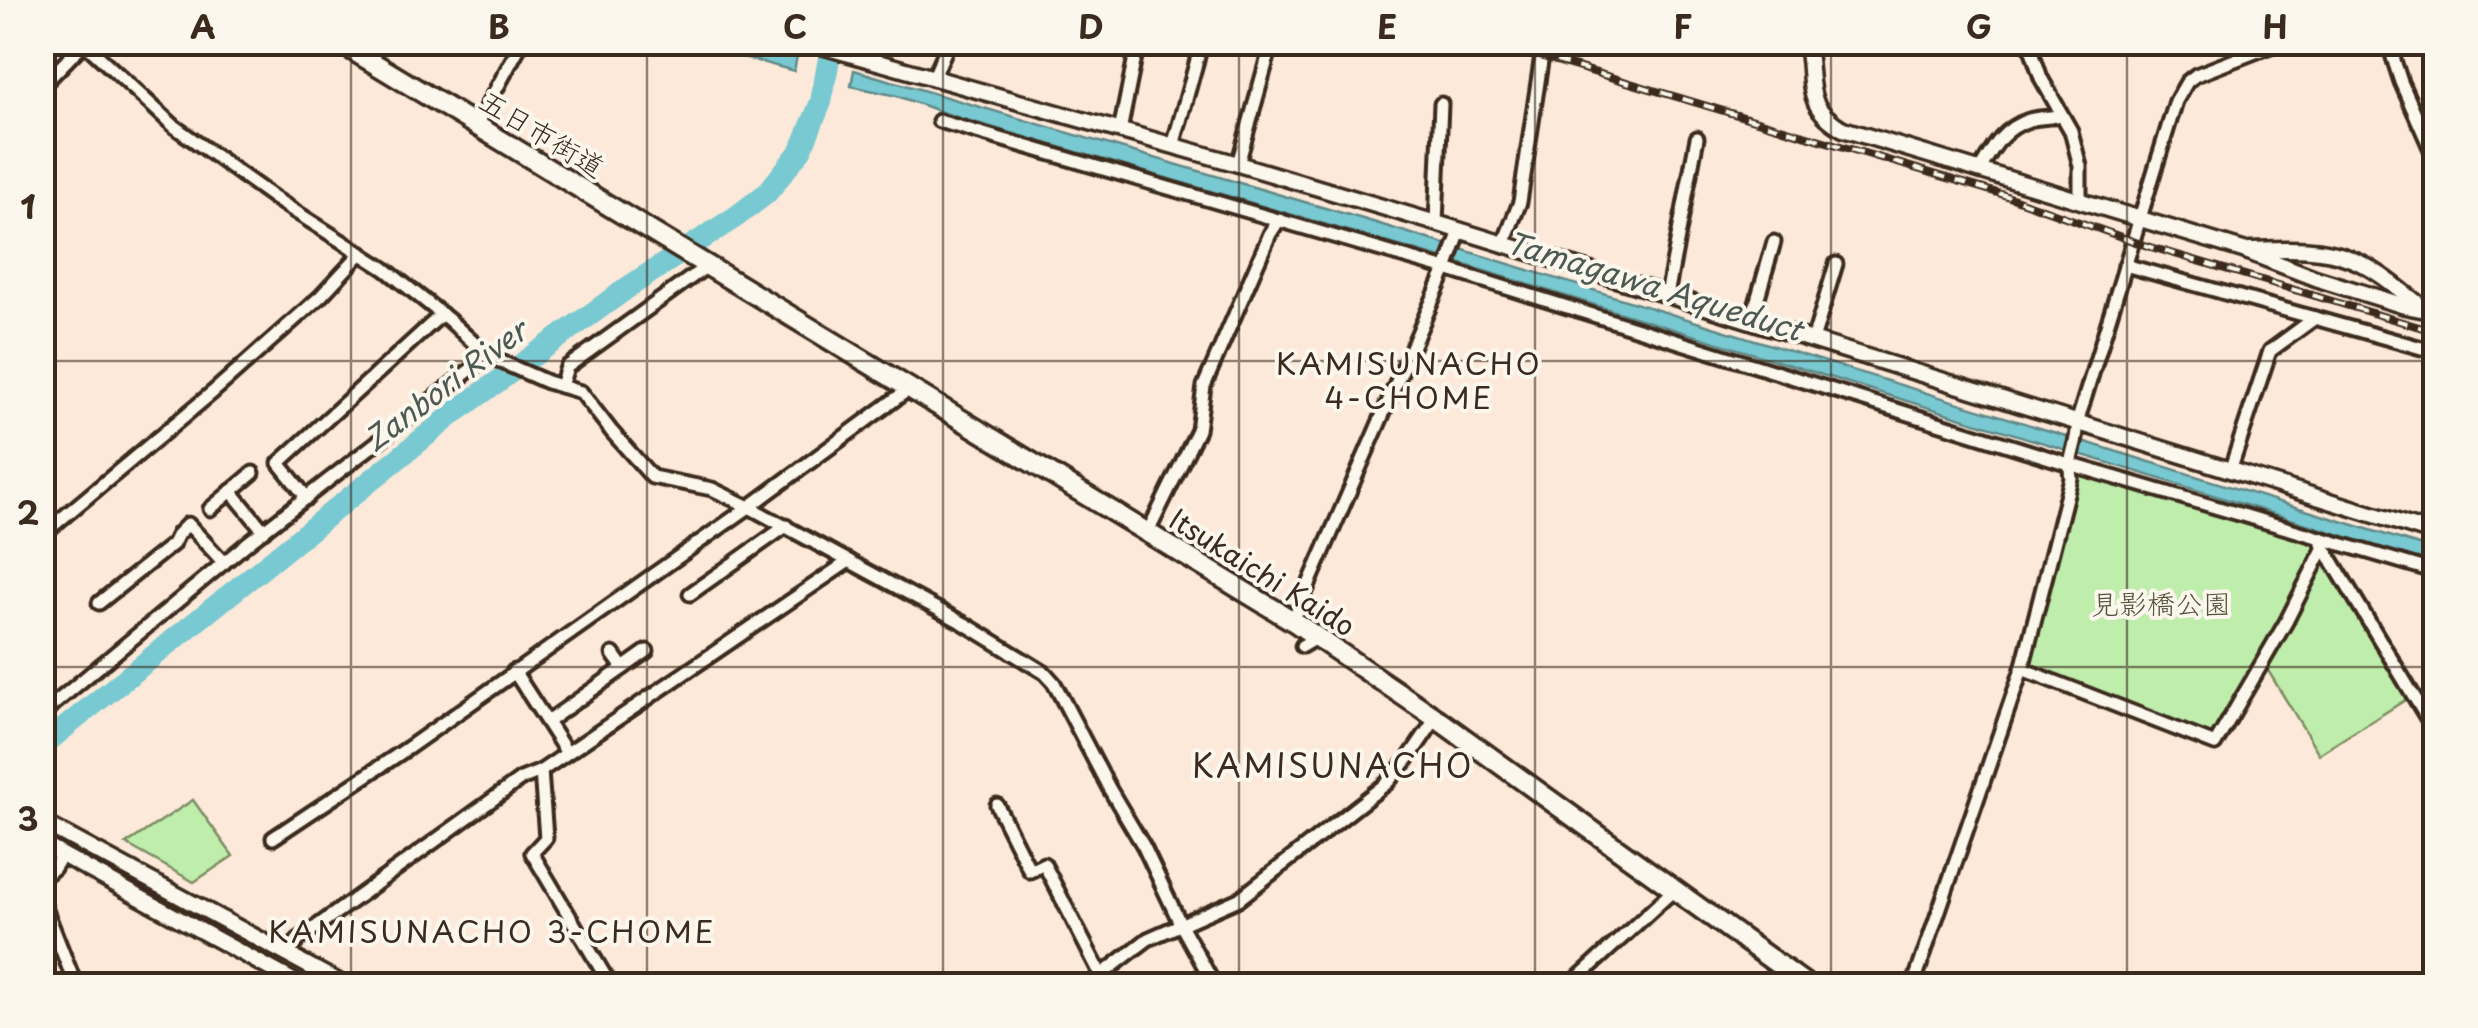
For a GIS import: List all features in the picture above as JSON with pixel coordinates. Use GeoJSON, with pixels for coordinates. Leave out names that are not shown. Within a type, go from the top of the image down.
{"type":"FeatureCollection","features":[{"type":"Feature","properties":{"kind":"main road","name":"五日市街道"},"geometry":{"type":"LineString","coordinates":[[339,42],[665,240]]}},
{"type":"Feature","properties":{"kind":"main road","name":"Itsukaichi Kaido"},"geometry":{"type":"LineString","coordinates":[[665,240],[1293,622],[1309,641],[1436,718],[1800,983]]}},
{"type":"Feature","properties":{"kind":"street"},"geometry":{"type":"LineString","coordinates":[[476,126],[522,42]]}},
{"type":"Feature","properties":{"kind":"street"},"geometry":{"type":"LineString","coordinates":[[857,57],[870,42]]}},
{"type":"Feature","properties":{"kind":"street"},"geometry":{"type":"LineString","coordinates":[[933,79],[949,42]]}},
{"type":"Feature","properties":{"kind":"street"},"geometry":{"type":"LineString","coordinates":[[1120,131],[1138,42]]}},
{"type":"Feature","properties":{"kind":"street"},"geometry":{"type":"LineString","coordinates":[[1173,146],[1202,42]]}},
{"type":"Feature","properties":{"kind":"street"},"geometry":{"type":"LineString","coordinates":[[1238,164],[1272,42]]}},
{"type":"Feature","properties":{"kind":"street"},"geometry":{"type":"LineString","coordinates":[[1504,245],[1520,202],[1544,42]]}},
{"type":"Feature","properties":{"kind":"street"},"geometry":{"type":"LineString","coordinates":[[1806,42],[1813,96],[1828,120],[1852,132],[2243,250],[2331,284],[2429,310]]}},
{"type":"Feature","properties":{"kind":"street"},"geometry":{"type":"LineString","coordinates":[[2029,42],[2041,78],[2070,132],[2080,166],[2080,201]]}},
{"type":"Feature","properties":{"kind":"street"},"geometry":{"type":"LineString","coordinates":[[1913,986],[2022,669],[2072,478],[2070,460],[2078,427],[2176,101],[2196,75],[2281,42]]}},
{"type":"Feature","properties":{"kind":"street"},"geometry":{"type":"LineString","coordinates":[[2388,42],[2436,162]]}},
{"type":"Feature","properties":{"kind":"street"},"geometry":{"type":"LineString","coordinates":[[42,86],[84,43],[192,140],[385,269],[494,358],[581,392],[652,476],[712,489],[748,506],[965,624],[1045,674],[1054,683],[1144,847],[1216,986]]}},
{"type":"Feature","properties":{"kind":"street"},"geometry":{"type":"LineString","coordinates":[[812,44],[1436,223],[1458,234],[1752,321],[2078,427],[2436,534]]}},
{"type":"Feature","properties":{"kind":"street"},"geometry":{"type":"LineString","coordinates":[[1436,223],[1441,104]]}},
{"type":"Feature","properties":{"kind":"street"},"geometry":{"type":"LineString","coordinates":[[1979,171],[2002,135],[2032,119],[2062,116]]}},
{"type":"Feature","properties":{"kind":"street"},"geometry":{"type":"LineString","coordinates":[[939,121],[1447,266],[2070,460],[2322,543],[2436,572]]}},
{"type":"Feature","properties":{"kind":"street"},"geometry":{"type":"LineString","coordinates":[[1667,295],[1697,138]]}},
{"type":"Feature","properties":{"kind":"street"},"geometry":{"type":"LineString","coordinates":[[1147,534],[1198,430],[1204,386],[1279,220]]}},
{"type":"Feature","properties":{"kind":"street"},"geometry":{"type":"LineString","coordinates":[[1293,622],[1458,234]]}},
{"type":"Feature","properties":{"kind":"street"},"geometry":{"type":"LineString","coordinates":[[1752,321],[1774,242]]}},
{"type":"Feature","properties":{"kind":"street"},"geometry":{"type":"LineString","coordinates":[[2243,250],[2312,251],[2348,258],[2429,310]]}},
{"type":"Feature","properties":{"kind":"street"},"geometry":{"type":"LineString","coordinates":[[42,535],[213,392],[321,296],[361,253]]}},
{"type":"Feature","properties":{"kind":"street"},"geometry":{"type":"LineString","coordinates":[[561,386],[566,367],[702,263]]}},
{"type":"Feature","properties":{"kind":"street"},"geometry":{"type":"LineString","coordinates":[[1813,340],[1836,264]]}},
{"type":"Feature","properties":{"kind":"street"},"geometry":{"type":"LineString","coordinates":[[2125,264],[2436,352]]}},
{"type":"Feature","properties":{"kind":"street"},"geometry":{"type":"LineString","coordinates":[[306,498],[280,464],[442,314]]}},
{"type":"Feature","properties":{"kind":"street"},"geometry":{"type":"LineString","coordinates":[[2230,471],[2270,351],[2315,318]]}},
{"type":"Feature","properties":{"kind":"street"},"geometry":{"type":"LineString","coordinates":[[42,714],[264,531],[494,358]]}},
{"type":"Feature","properties":{"kind":"street"},"geometry":{"type":"LineString","coordinates":[[274,838],[408,748],[909,389]]}},
{"type":"Feature","properties":{"kind":"street"},"geometry":{"type":"LineString","coordinates":[[210,509],[253,473]]}},
{"type":"Feature","properties":{"kind":"street"},"geometry":{"type":"LineString","coordinates":[[231,491],[264,531]]}},
{"type":"Feature","properties":{"kind":"street"},"geometry":{"type":"LineString","coordinates":[[99,604],[173,544],[188,524],[224,563]]}},
{"type":"Feature","properties":{"kind":"street"},"geometry":{"type":"LineString","coordinates":[[690,594],[786,526]]}},
{"type":"Feature","properties":{"kind":"street"},"geometry":{"type":"LineString","coordinates":[[2022,669],[2214,744],[2286,622],[2322,543]]}},
{"type":"Feature","properties":{"kind":"street"},"geometry":{"type":"LineString","coordinates":[[2322,543],[2436,733]]}},
{"type":"Feature","properties":{"kind":"street"},"geometry":{"type":"LineString","coordinates":[[288,954],[298,940],[521,779],[541,771],[850,562]]}},
{"type":"Feature","properties":{"kind":"street"},"geometry":{"type":"LineString","coordinates":[[547,722],[647,650]]}},
{"type":"Feature","properties":{"kind":"street"},"geometry":{"type":"LineString","coordinates":[[613,654],[623,668]]}},
{"type":"Feature","properties":{"kind":"street"},"geometry":{"type":"LineString","coordinates":[[514,671],[567,753]]}},
{"type":"Feature","properties":{"kind":"street"},"geometry":{"type":"LineString","coordinates":[[1087,986],[1148,939],[1238,899],[1387,783],[1436,718]]}},
{"type":"Feature","properties":{"kind":"street"},"geometry":{"type":"LineString","coordinates":[[541,771],[546,838],[532,853],[611,986]]}},
{"type":"Feature","properties":{"kind":"street"},"geometry":{"type":"LineString","coordinates":[[997,804],[1030,871],[1044,864],[1100,975]]}},
{"type":"Feature","properties":{"kind":"street"},"geometry":{"type":"LineString","coordinates":[[42,822],[346,986]]}},
{"type":"Feature","properties":{"kind":"street"},"geometry":{"type":"LineString","coordinates":[[42,844],[302,986]]}},
{"type":"Feature","properties":{"kind":"street"},"geometry":{"type":"LineString","coordinates":[[42,878],[62,855]]}},
{"type":"Feature","properties":{"kind":"street"},"geometry":{"type":"LineString","coordinates":[[133,895],[131,878],[140,875]]}},
{"type":"Feature","properties":{"kind":"street"},"geometry":{"type":"LineString","coordinates":[[1570,986],[1675,889]]}},
{"type":"Feature","properties":{"kind":"street"},"geometry":{"type":"LineString","coordinates":[[42,900],[70,984]]}},
{"type":"Feature","properties":{"kind":"street"},"geometry":{"type":"LineString","coordinates":[[252,958],[266,959],[274,945]]}},
{"type":"Feature","properties":{"kind":"green space","name":"見影橋公園"},"geometry":{"type":"Polygon","coordinates":[[[2074,462],[2317,541],[2410,697],[2319,754],[2261,659],[2212,739],[2028,669],[2074,462]]]}},
{"type":"Feature","properties":{"kind":"green space"},"geometry":{"type":"Polygon","coordinates":[[[193,800],[233,856],[194,882],[126,844],[193,800]]]}},
{"type":"Feature","properties":{"kind":"water"},"geometry":{"type":"Polygon","coordinates":[[[691,43],[747,43],[797,56],[794,71],[691,43]]]}},
{"type":"Feature","properties":{"kind":"water"},"geometry":{"type":"Polygon","coordinates":[[[854,70],[1373,222],[2435,550],[2435,565],[1462,264],[953,116],[897,96],[851,86],[854,70]]]}},
{"type":"Feature","properties":{"kind":"waterway","name":"Zanbori River"},"geometry":{"type":"LineString","coordinates":[[42,746],[457,411],[767,193],[801,150],[821,102],[832,42]]}},
{"type":"Feature","properties":{"kind":"railway"},"geometry":{"type":"LineString","coordinates":[[1465,42],[1504,54]]}},
{"type":"Feature","properties":{"kind":"railway"},"geometry":{"type":"LineString","coordinates":[[1493,42],[2001,194],[2141,244],[2436,332]]}},
{"type":"Feature","properties":{"kind":"district","name":"KAMISUNACHO 4-CHOME"},"geometry":{"type":"Point","coordinates":[1409,382]}},
{"type":"Feature","properties":{"kind":"district","name":"KAMISUNACHO"},"geometry":{"type":"Point","coordinates":[1333,767]}},
{"type":"Feature","properties":{"kind":"district","name":"KAMISUNACHO 3-CHOME"},"geometry":{"type":"Point","coordinates":[492,933]}},
{"type":"Feature","properties":{"kind":"water label","name":"Tamagawa Aqueduct"},"geometry":{"type":"Point","coordinates":[1654,287]}}]}
